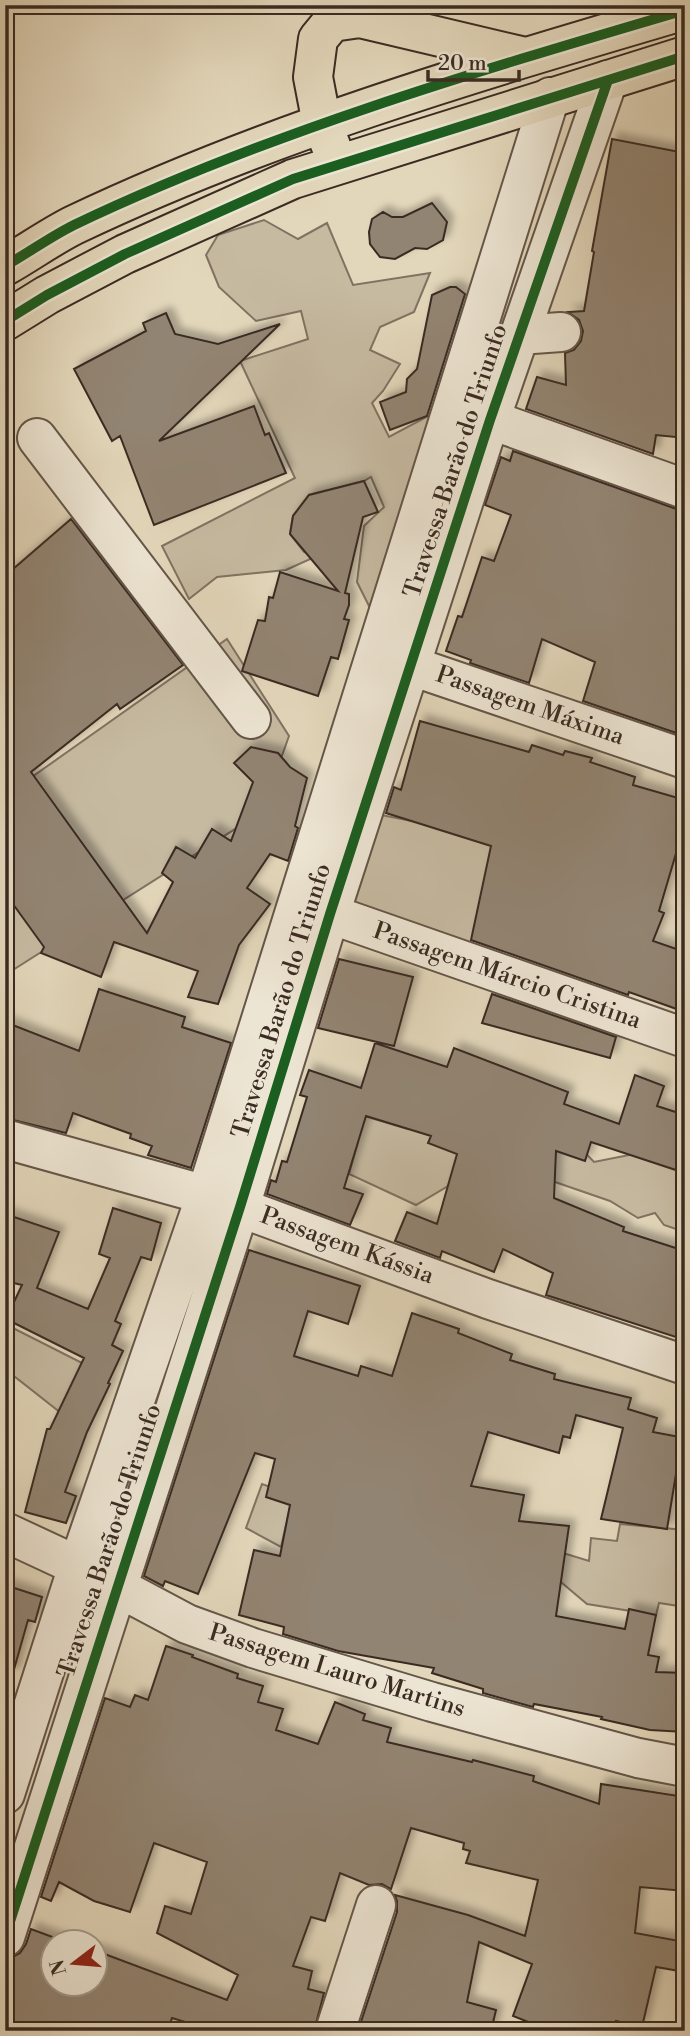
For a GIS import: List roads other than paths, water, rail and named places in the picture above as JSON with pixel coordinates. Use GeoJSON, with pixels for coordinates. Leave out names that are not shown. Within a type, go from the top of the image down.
{"type":"FeatureCollection","features":[{"type":"Feature","properties":{"kind":"main road"},"geometry":{"type":"LineString","coordinates":[[5,266],[71,226],[192,173],[322,124],[525,57],[685,10]]}},
{"type":"Feature","properties":{"kind":"main road"},"geometry":{"type":"LineString","coordinates":[[339,164],[322,124],[313,76],[318,39],[332,22],[360,18],[525,57]]}},
{"type":"Feature","properties":{"kind":"main road"},"geometry":{"type":"LineString","coordinates":[[5,321],[47,295],[125,254],[293,179],[685,56]]}},
{"type":"Feature","properties":{"kind":"street","name":"Travessa Barão do Triunfo"},"geometry":{"type":"LineString","coordinates":[[5,1794],[78,1566],[223,1201],[330,914],[490,420],[608,80]]}},
{"type":"Feature","properties":{"kind":"street","name":"Travessa Barão do Triunfo"},"geometry":{"type":"LineString","coordinates":[[5,1937],[117,1589],[376,654],[550,97]]}},
{"type":"Feature","properties":{"kind":"street"},"geometry":{"type":"LineString","coordinates":[[519,335],[561,332]]}},
{"type":"Feature","properties":{"kind":"street"},"geometry":{"type":"LineString","coordinates":[[454,405],[685,489]]}},
{"type":"Feature","properties":{"kind":"street"},"geometry":{"type":"LineString","coordinates":[[37,438],[251,719]]}},
{"type":"Feature","properties":{"kind":"street","name":"Passagem Máxima"},"geometry":{"type":"LineString","coordinates":[[376,654],[685,759]]}},
{"type":"Feature","properties":{"kind":"street","name":"Passagem Márcio Cristina"},"geometry":{"type":"LineString","coordinates":[[330,914],[685,1038]]}},
{"type":"Feature","properties":{"kind":"street","name":"Passagem Kássia"},"geometry":{"type":"LineString","coordinates":[[5,1139],[223,1201],[488,1299],[685,1365]]}},
{"type":"Feature","properties":{"kind":"street","name":"Passagem Lauro Martins"},"geometry":{"type":"LineString","coordinates":[[5,1532],[78,1566],[187,1624],[253,1648],[432,1702],[638,1758],[685,1767]]}},
{"type":"Feature","properties":{"kind":"street"},"geometry":{"type":"LineString","coordinates":[[335,2031],[376,1905]]}}]}
